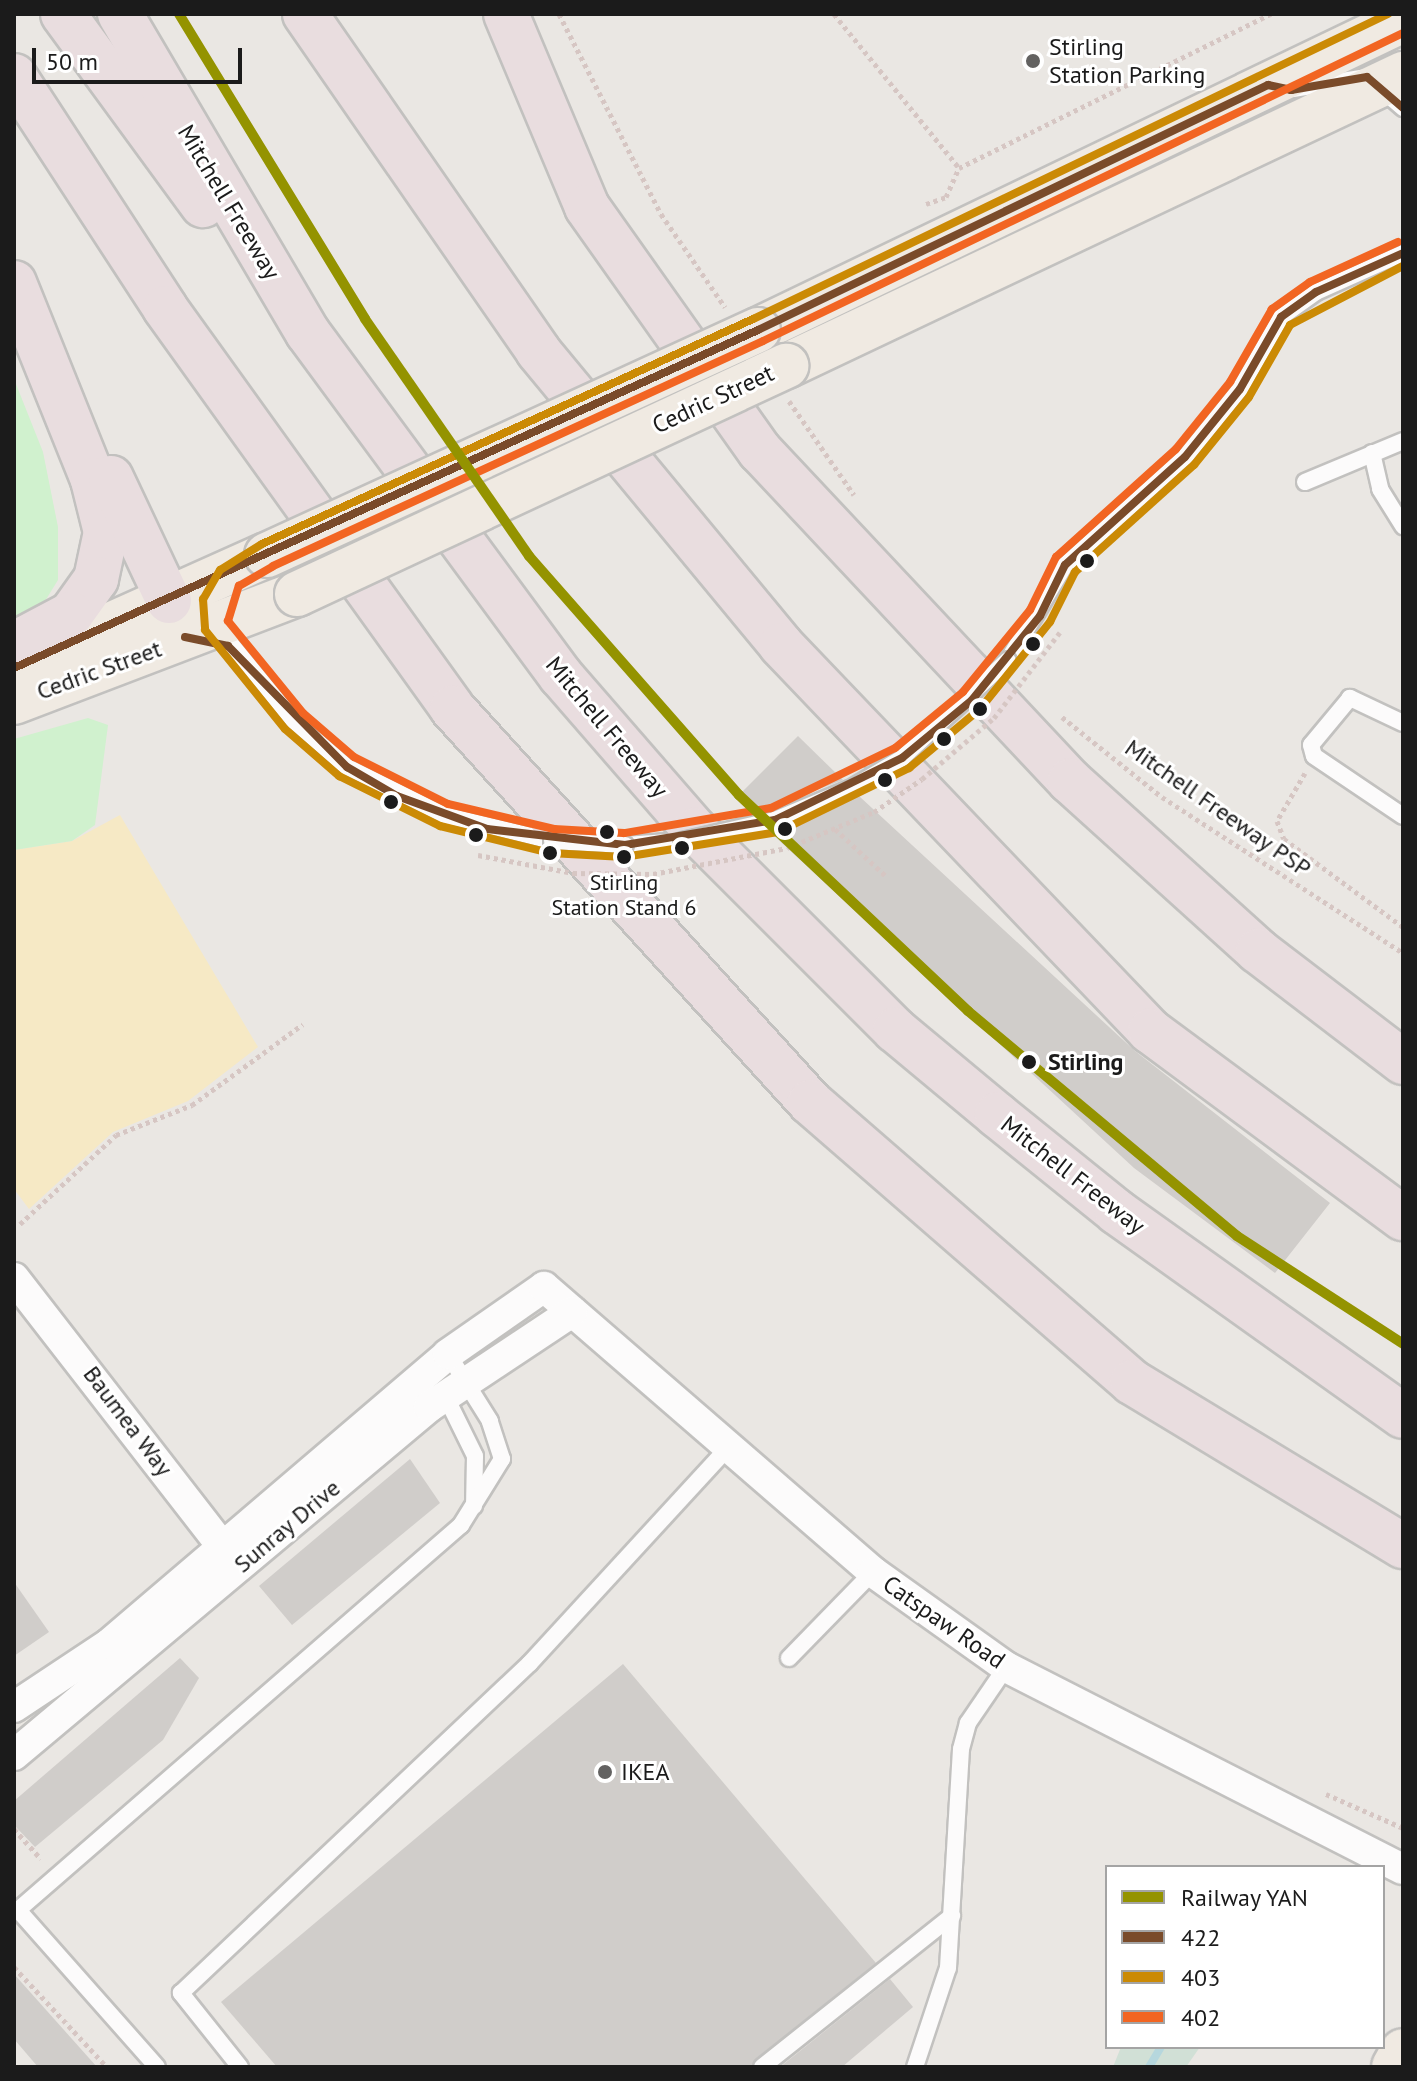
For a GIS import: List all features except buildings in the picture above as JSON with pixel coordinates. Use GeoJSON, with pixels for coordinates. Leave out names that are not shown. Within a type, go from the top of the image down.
{"type":"FeatureCollection","features":[{"type":"Feature","properties":{"kind":"highway"},"geometry":{"type":"LineString","coordinates":[[63,14],[192,191],[308,333]]}},
{"type":"Feature","properties":{"kind":"highway","name":"Mitchell Freeway"},"geometry":{"type":"LineString","coordinates":[[120,14],[308,333],[561,676],[793,932],[895,1030],[1117,1212],[1403,1416]]}},
{"type":"Feature","properties":{"kind":"highway"},"geometry":{"type":"LineString","coordinates":[[305,14],[538,351],[781,645],[1150,1031],[1403,1218]]}},
{"type":"Feature","properties":{"kind":"highway"},"geometry":{"type":"LineString","coordinates":[[506,14],[587,207],[760,451],[1070,781],[1341,1017],[1403,1062]]}},
{"type":"Feature","properties":{"kind":"highway"},"geometry":{"type":"LineString","coordinates":[[14,76],[165,308],[452,708],[810,1102],[1132,1382],[1403,1546]]}},
{"type":"Feature","properties":{"kind":"highway"},"geometry":{"type":"LineString","coordinates":[[14,283],[64,406],[106,532],[96,579],[71,614],[14,644]]}},
{"type":"Feature","properties":{"kind":"highway"},"geometry":{"type":"LineString","coordinates":[[64,406],[107,470],[200,627]]}},
{"type":"Feature","properties":{"kind":"highway"},"geometry":{"type":"LineString","coordinates":[[1341,1017],[1403,1042]]}},
{"type":"Feature","properties":{"kind":"main road","name":"Cedric Street"},"geometry":{"type":"LineString","coordinates":[[14,668],[200,627],[267,555],[745,324],[1403,20]]}},
{"type":"Feature","properties":{"kind":"main road","name":"Cedric Street"},"geometry":{"type":"LineString","coordinates":[[14,702],[200,627],[285,599],[786,381],[1395,89]]}},
{"type":"Feature","properties":{"kind":"main road"},"geometry":{"type":"LineString","coordinates":[[1394,2067],[1403,2051]]}},
{"type":"Feature","properties":{"kind":"street","name":"Baumea Way"},"geometry":{"type":"LineString","coordinates":[[14,1278],[230,1557]]}},
{"type":"Feature","properties":{"kind":"street","name":"Sunray Drive"},"geometry":{"type":"LineString","coordinates":[[14,1755],[439,1362],[544,1287]]}},
{"type":"Feature","properties":{"kind":"street","name":"Catspaw Road"},"geometry":{"type":"LineString","coordinates":[[544,1287],[873,1572],[1006,1667],[1403,1869]]}},
{"type":"Feature","properties":{"kind":"street","name":"Sunray Drive"},"geometry":{"type":"LineString","coordinates":[[14,1707],[109,1644],[230,1557],[456,1389],[572,1312]]}},
{"type":"Feature","properties":{"kind":"lane"},"geometry":{"type":"LineString","coordinates":[[1268,85],[1317,87],[1342,77],[1395,89]]}},
{"type":"Feature","properties":{"kind":"lane"},"geometry":{"type":"LineString","coordinates":[[200,627],[294,721],[347,767],[397,796],[487,829],[625,845],[775,820],[902,758],[972,700],[1040,616],[1065,565],[1185,457],[1240,389],[1281,317],[1316,292],[1403,253]]}},
{"type":"Feature","properties":{"kind":"lane"},"geometry":{"type":"LineString","coordinates":[[1305,482],[1403,441]]}},
{"type":"Feature","properties":{"kind":"lane"},"geometry":{"type":"LineString","coordinates":[[1372,453],[1380,489],[1403,526]]}},
{"type":"Feature","properties":{"kind":"lane"},"geometry":{"type":"LineString","coordinates":[[1403,723],[1350,698],[1314,735],[1314,756],[1403,816]]}},
{"type":"Feature","properties":{"kind":"lane"},"geometry":{"type":"LineString","coordinates":[[157,2067],[18,1910],[432,1554],[474,1507],[502,1459],[439,1362]]}},
{"type":"Feature","properties":{"kind":"lane"},"geometry":{"type":"LineString","coordinates":[[439,1362],[456,1389],[475,1456],[474,1507]]}},
{"type":"Feature","properties":{"kind":"lane"},"geometry":{"type":"LineString","coordinates":[[240,2067],[181,1993],[530,1663],[728,1448]]}},
{"type":"Feature","properties":{"kind":"lane"},"geometry":{"type":"LineString","coordinates":[[789,1658],[873,1572]]}},
{"type":"Feature","properties":{"kind":"lane"},"geometry":{"type":"LineString","coordinates":[[915,2067],[948,1968],[961,1749],[968,1723],[1006,1667]]}},
{"type":"Feature","properties":{"kind":"lane"},"geometry":{"type":"LineString","coordinates":[[762,2067],[952,1916]]}},
{"type":"Feature","properties":{"kind":"path"},"geometry":{"type":"LineString","coordinates":[[559,14],[661,214],[745,324]]}},
{"type":"Feature","properties":{"kind":"path"},"geometry":{"type":"LineString","coordinates":[[834,14],[959,168]]}},
{"type":"Feature","properties":{"kind":"path"},"geometry":{"type":"LineString","coordinates":[[926,204],[946,197],[959,168],[1271,14]]}},
{"type":"Feature","properties":{"kind":"path"},"geometry":{"type":"LineString","coordinates":[[786,381],[858,501]]}},
{"type":"Feature","properties":{"kind":"path"},"geometry":{"type":"LineString","coordinates":[[1018,676],[1029,687]]}},
{"type":"Feature","properties":{"kind":"path","name":"Mitchell Freeway PSP"},"geometry":{"type":"LineString","coordinates":[[1052,709],[1162,797],[1403,953]]}},
{"type":"Feature","properties":{"kind":"path"},"geometry":{"type":"LineString","coordinates":[[1314,756],[1277,821],[1284,839],[1403,927]]}},
{"type":"Feature","properties":{"kind":"path"},"geometry":{"type":"LineString","coordinates":[[835,829],[888,878]]}},
{"type":"Feature","properties":{"kind":"path"},"geometry":{"type":"LineString","coordinates":[[20,1224],[116,1135],[192,1105],[303,1024]]}},
{"type":"Feature","properties":{"kind":"path"},"geometry":{"type":"LineString","coordinates":[[1317,1790],[1403,1828]]}},
{"type":"Feature","properties":{"kind":"path"},"geometry":{"type":"LineString","coordinates":[[14,1829],[41,1859]]}},
{"type":"Feature","properties":{"kind":"path"},"geometry":{"type":"LineString","coordinates":[[14,1967],[107,2067]]}},
{"type":"Feature","properties":{"kind":"shaded area"},"geometry":{"type":"Polygon","coordinates":[[[1120,2049],[1199,2049],[1186,2067],[1113,2067],[1120,2049]]]}},
{"type":"Feature","properties":{"kind":"sand"},"geometry":{"type":"Polygon","coordinates":[[[120,815],[258,1047],[188,1101],[113,1132],[29,1209],[14,1189],[14,850],[72,841],[120,815]]]}},
{"type":"Feature","properties":{"kind":"green space"},"geometry":{"type":"Polygon","coordinates":[[[14,379],[43,452],[58,527],[58,580],[37,614],[14,624],[14,379]]]}},
{"type":"Feature","properties":{"kind":"green space"},"geometry":{"type":"Polygon","coordinates":[[[88,718],[108,725],[95,825],[72,841],[14,850],[14,739],[88,718]]]}},
{"type":"Feature","properties":{"kind":"waterway"},"geometry":{"type":"LineString","coordinates":[[1149,2067],[1160,2049]]}},
{"type":"Feature","properties":{"kind":"rail line","name":"YAN"},"geometry":{"type":"LineString","coordinates":[[179,14],[365,319],[529,556],[739,795],[968,1011],[1237,1236],[1403,1344]]}},
{"type":"Feature","properties":{"kind":"transit line","name":"403"},"geometry":{"type":"LineString","coordinates":[[1388,14],[753,319],[262,544],[220,570],[203,599],[205,630],[285,729],[339,776],[440,826],[550,853],[624,857],[778,832],[909,768],[980,709],[1050,622],[1075,572],[1194,465],[1249,397],[1290,325],[1403,266]]}},
{"type":"Feature","properties":{"kind":"transit line","name":"402"},"geometry":{"type":"LineString","coordinates":[[1398,242],[1310,282],[1272,309],[1230,382],[1176,449],[1056,557],[1030,610],[963,692],[895,748],[771,808],[624,833],[554,829],[448,804],[354,757],[303,713],[228,621],[239,586],[273,566],[763,341],[1403,33]]}},
{"type":"Feature","properties":{"kind":"transit line","name":"422"},"geometry":{"type":"LineString","coordinates":[[1268,85],[1291,90],[1367,77],[1403,108]]}},
{"type":"Feature","properties":{"kind":"transit line","name":"422"},"geometry":{"type":"LineString","coordinates":[[14,668],[758,330],[1268,85]]}},
{"type":"Feature","properties":{"kind":"transit line","name":"422"},"geometry":{"type":"LineString","coordinates":[[185,637],[228,646],[347,767],[397,796],[487,829],[625,845],[775,820],[902,758],[972,700],[1040,616],[1065,565],[1185,457],[1240,389],[1281,317],[1316,292],[1403,253]]}},
{"type":"Feature","properties":{"kind":"place","name":"Stirling Station Parking"},"geometry":{"type":"Point","coordinates":[1033,61]}},
{"type":"Feature","properties":{"kind":"place","name":"Stirling Station Stand 6"},"geometry":{"type":"Point","coordinates":[624,857]}},
{"type":"Feature","properties":{"kind":"place","name":"Stirling"},"geometry":{"type":"Point","coordinates":[1029,1062]}},
{"type":"Feature","properties":{"kind":"place","name":"IKEA"},"geometry":{"type":"Point","coordinates":[605,1772]}}]}
